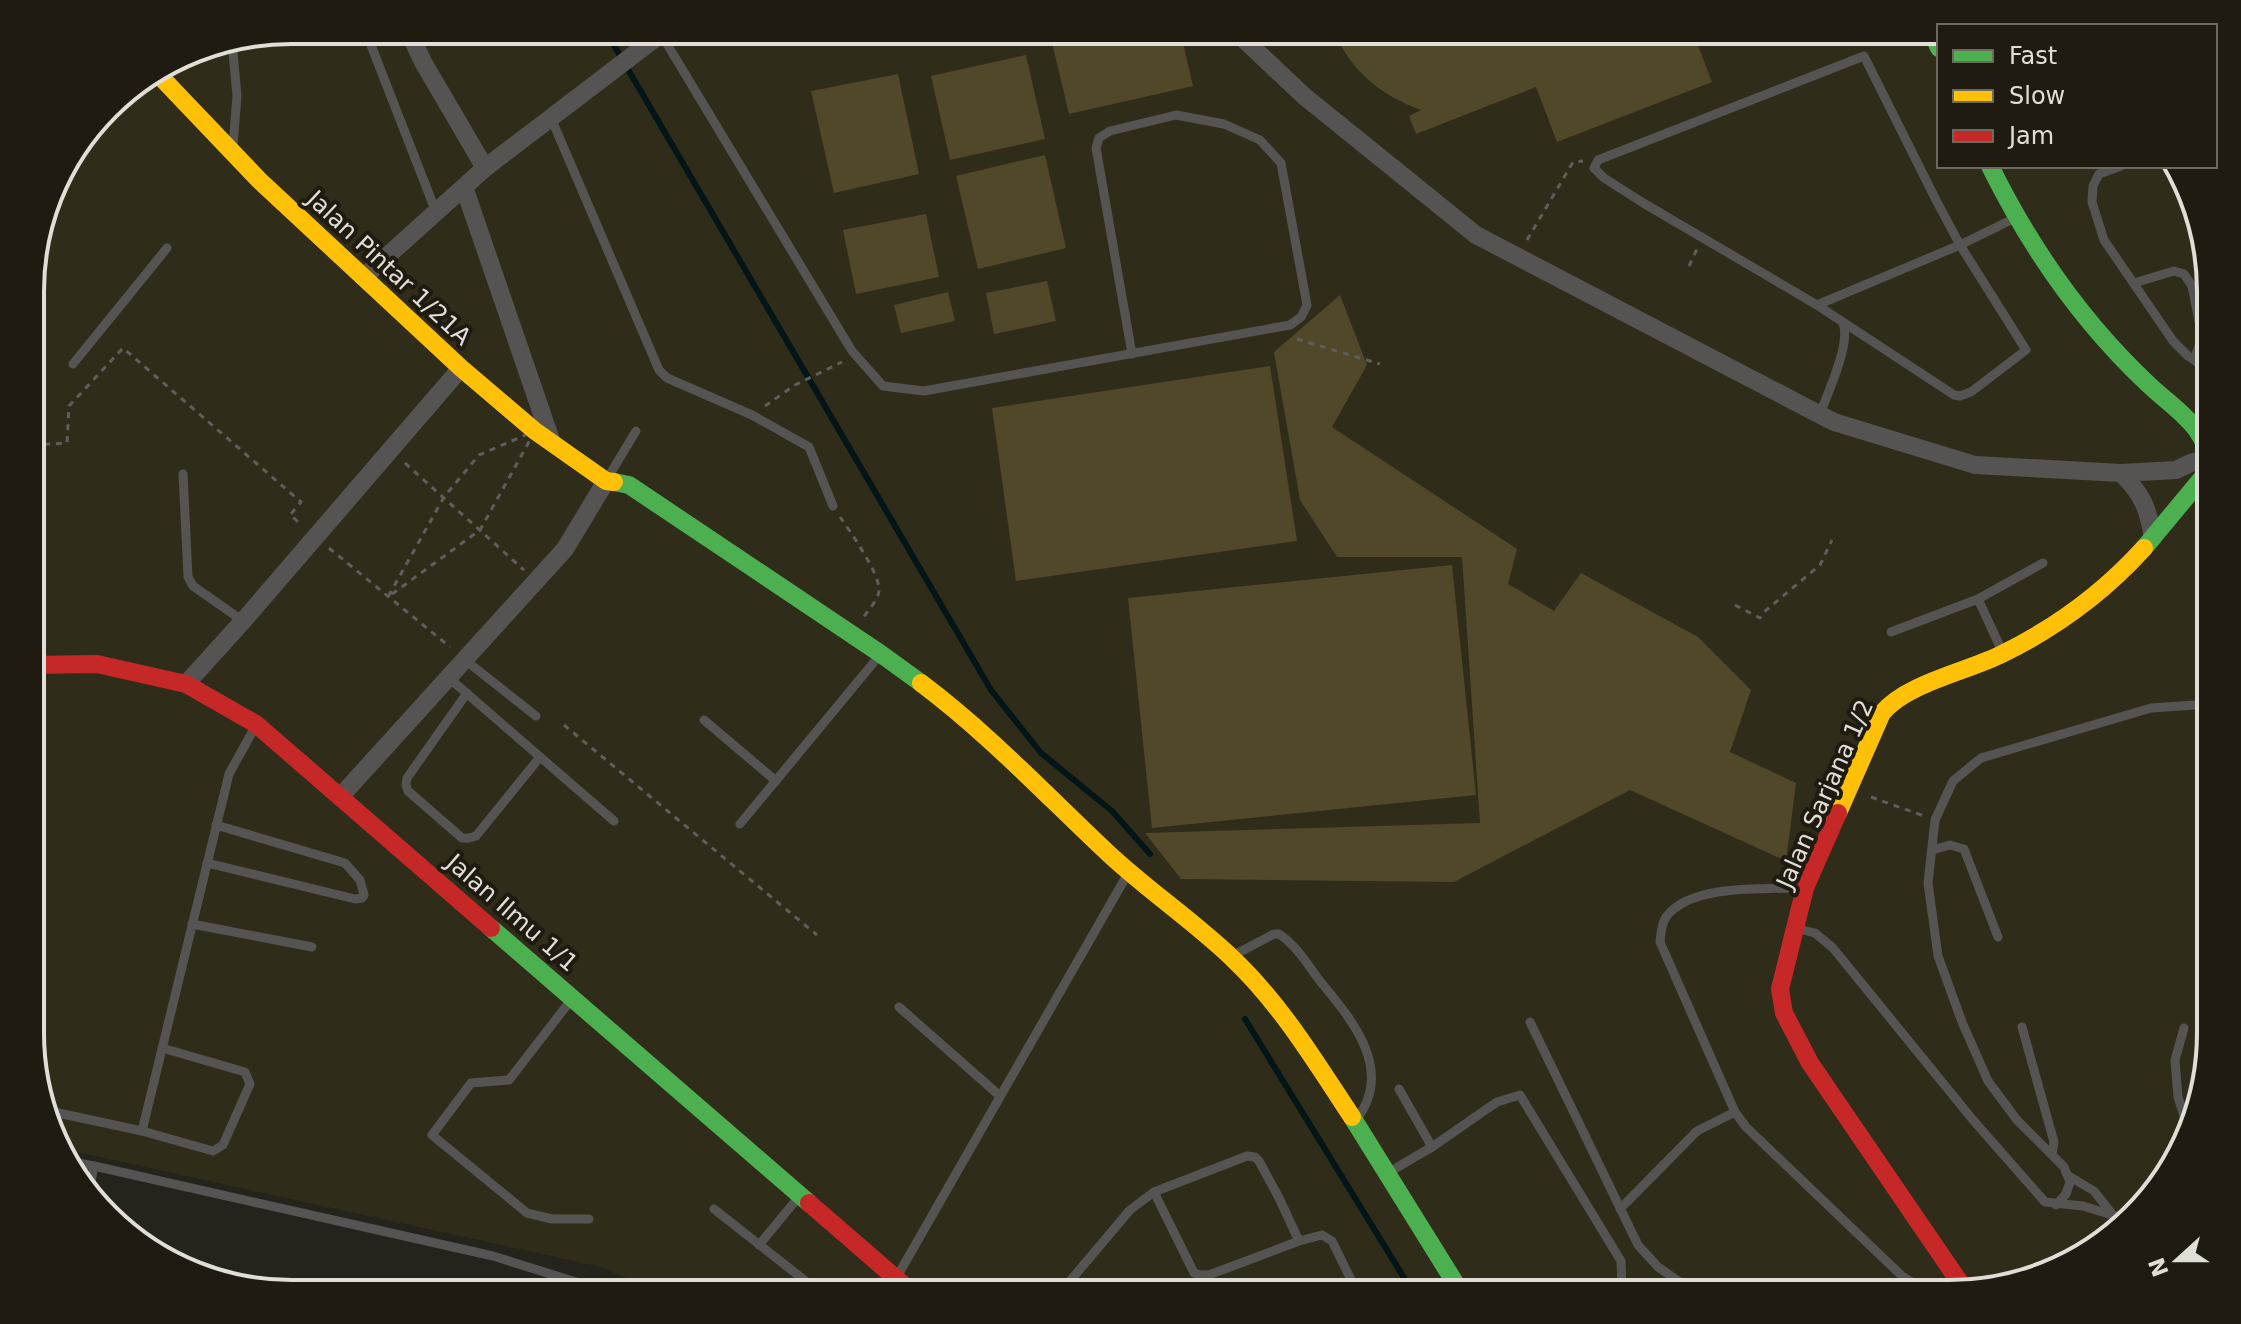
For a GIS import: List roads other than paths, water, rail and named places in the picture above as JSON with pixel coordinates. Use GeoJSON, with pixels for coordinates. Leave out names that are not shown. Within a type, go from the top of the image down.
{"type":"FeatureCollection","features":[{"type":"Feature","properties":{"kind":"street"},"geometry":{"type":"LineString","coordinates":[[1249,44],[1304,96],[1476,235],[1834,422],[1975,465],[2121,473],[2176,470],[2196,461]]}},
{"type":"Feature","properties":{"kind":"street"},"geometry":{"type":"LineString","coordinates":[[415,45],[485,168]]}},
{"type":"Feature","properties":{"kind":"street"},"geometry":{"type":"LineString","coordinates":[[364,277],[485,168],[647,45]]}},
{"type":"Feature","properties":{"kind":"street","name":"Jalan Pintar 1/21A"},"geometry":{"type":"LineString","coordinates":[[163,80],[232,152],[364,277],[461,368],[535,431],[606,481],[629,485],[853,634],[955,709],[1128,872],[1231,957],[1291,1024],[1453,1279]]}},
{"type":"Feature","properties":{"kind":"street"},"geometry":{"type":"LineString","coordinates":[[1994,168],[2016,217],[2068,294],[2141,379],[2196,428]]}},
{"type":"Feature","properties":{"kind":"street"},"geometry":{"type":"LineString","coordinates":[[464,187],[552,443]]}},
{"type":"Feature","properties":{"kind":"street"},"geometry":{"type":"LineString","coordinates":[[186,684],[461,368]]}},
{"type":"Feature","properties":{"kind":"street"},"geometry":{"type":"LineString","coordinates":[[2121,473],[2145,502],[2153,538]]}},
{"type":"Feature","properties":{"kind":"street"},"geometry":{"type":"LineString","coordinates":[[340,797],[565,549],[606,481]]}},
{"type":"Feature","properties":{"kind":"street","name":"Jalan Sarjana 1/2"},"geometry":{"type":"LineString","coordinates":[[1957,1279],[1835,1102],[1784,1013],[1780,989],[1805,888],[1882,713],[1892,701],[2004,654],[2051,625],[2125,568],[2196,486]]}},
{"type":"Feature","properties":{"kind":"street","name":"Jalan Ilmu 1/1"},"geometry":{"type":"LineString","coordinates":[[44,665],[97,664],[186,684],[256,724],[897,1278]]}},
{"type":"Feature","properties":{"kind":"lane"},"geometry":{"type":"LineString","coordinates":[[371,45],[436,212]]}},
{"type":"Feature","properties":{"kind":"lane"},"geometry":{"type":"LineString","coordinates":[[663,45],[852,351],[883,386],[924,391],[1132,354],[1290,325],[1301,317],[1307,305],[1281,163],[1260,140],[1224,124],[1176,115],[1110,131],[1099,138],[1096,148],[1132,354]]}},
{"type":"Feature","properties":{"kind":"lane"},"geometry":{"type":"LineString","coordinates":[[232,152],[237,96],[233,52]]}},
{"type":"Feature","properties":{"kind":"lane"},"geometry":{"type":"LineString","coordinates":[[1864,56],[1960,245],[2026,350],[1971,392],[1954,395],[1817,305],[1604,178],[1594,168],[1598,160],[1864,56]]}},
{"type":"Feature","properties":{"kind":"lane"},"geometry":{"type":"LineString","coordinates":[[551,118],[659,370],[667,378],[752,415],[809,447],[833,506]]}},
{"type":"Feature","properties":{"kind":"lane"},"geometry":{"type":"LineString","coordinates":[[2116,168],[2099,174],[2093,186],[2092,202],[2104,240],[2173,341],[2194,360],[2196,354]]}},
{"type":"Feature","properties":{"kind":"lane"},"geometry":{"type":"LineString","coordinates":[[1817,305],[1960,245],[2016,217]]}},
{"type":"Feature","properties":{"kind":"lane"},"geometry":{"type":"LineString","coordinates":[[73,364],[167,248]]}},
{"type":"Feature","properties":{"kind":"lane"},"geometry":{"type":"LineString","coordinates":[[2134,283],[2174,271],[2184,274],[2192,286],[2196,306]]}},
{"type":"Feature","properties":{"kind":"lane"},"geometry":{"type":"LineString","coordinates":[[1820,414],[1844,344],[1846,331],[1843,322]]}},
{"type":"Feature","properties":{"kind":"lane"},"geometry":{"type":"LineString","coordinates":[[606,481],[636,431]]}},
{"type":"Feature","properties":{"kind":"lane"},"geometry":{"type":"LineString","coordinates":[[183,474],[188,577],[193,586],[243,621]]}},
{"type":"Feature","properties":{"kind":"lane"},"geometry":{"type":"LineString","coordinates":[[1891,632],[1978,599],[2043,563]]}},
{"type":"Feature","properties":{"kind":"lane"},"geometry":{"type":"LineString","coordinates":[[1978,599],[2004,654]]}},
{"type":"Feature","properties":{"kind":"lane"},"geometry":{"type":"LineString","coordinates":[[740,824],[881,654]]}},
{"type":"Feature","properties":{"kind":"lane"},"geometry":{"type":"LineString","coordinates":[[465,660],[536,716]]}},
{"type":"Feature","properties":{"kind":"lane"},"geometry":{"type":"LineString","coordinates":[[449,678],[614,821]]}},
{"type":"Feature","properties":{"kind":"lane"},"geometry":{"type":"LineString","coordinates":[[467,693],[407,778],[408,791],[462,838],[476,836],[540,757]]}},
{"type":"Feature","properties":{"kind":"lane"},"geometry":{"type":"LineString","coordinates":[[2056,1205],[2066,1194],[2070,1182],[2064,1167],[2017,1120],[1988,1081],[1938,956],[1928,883],[1935,820],[1953,781],[1981,758],[2151,708],[2196,705]]}},
{"type":"Feature","properties":{"kind":"lane"},"geometry":{"type":"LineString","coordinates":[[704,720],[776,781]]}},
{"type":"Feature","properties":{"kind":"lane"},"geometry":{"type":"LineString","coordinates":[[142,1131],[229,774],[256,724]]}},
{"type":"Feature","properties":{"kind":"lane"},"geometry":{"type":"LineString","coordinates":[[207,863],[359,900],[364,895],[360,880],[345,863],[216,825]]}},
{"type":"Feature","properties":{"kind":"lane"},"geometry":{"type":"LineString","coordinates":[[1932,850],[1950,845],[1964,849],[1998,937]]}},
{"type":"Feature","properties":{"kind":"lane"},"geometry":{"type":"LineString","coordinates":[[897,1278],[1128,872]]}},
{"type":"Feature","properties":{"kind":"lane"},"geometry":{"type":"LineString","coordinates":[[1805,888],[1726,891],[1678,906],[1661,927],[1660,942],[1735,1112],[1746,1127],[1907,1279]]}},
{"type":"Feature","properties":{"kind":"lane"},"geometry":{"type":"LineString","coordinates":[[192,924],[312,947]]}},
{"type":"Feature","properties":{"kind":"lane"},"geometry":{"type":"LineString","coordinates":[[1796,928],[1815,933],[1833,948],[1973,1120],[2045,1202],[2083,1206],[2116,1216]]}},
{"type":"Feature","properties":{"kind":"lane"},"geometry":{"type":"LineString","coordinates":[[1231,957],[1279,934],[1342,1009],[1367,1049],[1371,1064],[1364,1109],[1354,1123]]}},
{"type":"Feature","properties":{"kind":"lane"},"geometry":{"type":"LineString","coordinates":[[573,998],[509,1080],[471,1083],[432,1135],[527,1213],[552,1219],[589,1219]]}},
{"type":"Feature","properties":{"kind":"lane"},"geometry":{"type":"LineString","coordinates":[[899,1007],[1000,1096]]}},
{"type":"Feature","properties":{"kind":"lane"},"geometry":{"type":"LineString","coordinates":[[1530,1022],[1638,1245],[1658,1267],[1676,1279]]}},
{"type":"Feature","properties":{"kind":"lane"},"geometry":{"type":"LineString","coordinates":[[2022,1027],[2054,1142],[2052,1154]]}},
{"type":"Feature","properties":{"kind":"lane"},"geometry":{"type":"LineString","coordinates":[[2183,1113],[2178,1097],[2175,1060],[2184,1028]]}},
{"type":"Feature","properties":{"kind":"lane"},"geometry":{"type":"LineString","coordinates":[[57,1113],[142,1131],[213,1151],[219,1149],[250,1084],[245,1072],[162,1048]]}},
{"type":"Feature","properties":{"kind":"lane"},"geometry":{"type":"LineString","coordinates":[[1399,1089],[1432,1147]]}},
{"type":"Feature","properties":{"kind":"lane"},"geometry":{"type":"LineString","coordinates":[[1388,1173],[1497,1102],[1520,1095],[1621,1261],[1622,1279]]}},
{"type":"Feature","properties":{"kind":"lane"},"geometry":{"type":"LineString","coordinates":[[1620,1209],[1697,1131],[1735,1112]]}},
{"type":"Feature","properties":{"kind":"lane"},"geometry":{"type":"LineString","coordinates":[[1071,1280],[1130,1210],[1154,1192],[1247,1156],[1259,1161],[1299,1241]]}},
{"type":"Feature","properties":{"kind":"lane"},"geometry":{"type":"LineString","coordinates":[[82,1164],[493,1256],[569,1280]]}},
{"type":"Feature","properties":{"kind":"lane"},"geometry":{"type":"LineString","coordinates":[[92,1178],[94,1166]]}},
{"type":"Feature","properties":{"kind":"lane"},"geometry":{"type":"LineString","coordinates":[[2067,1175],[2094,1191],[2117,1215]]}},
{"type":"Feature","properties":{"kind":"lane"},"geometry":{"type":"LineString","coordinates":[[1154,1192],[1194,1273],[1209,1275],[1322,1235],[1332,1241],[1351,1279]]}},
{"type":"Feature","properties":{"kind":"lane"},"geometry":{"type":"LineString","coordinates":[[759,1245],[801,1194]]}},
{"type":"Feature","properties":{"kind":"lane"},"geometry":{"type":"LineString","coordinates":[[714,1209],[804,1280]]}},
{"type":"Feature","properties":{"kind":"waterway"},"geometry":{"type":"LineString","coordinates":[[614,45],[991,690],[1041,753],[1112,811],[1150,854]]}},
{"type":"Feature","properties":{"kind":"waterway"},"geometry":{"type":"LineString","coordinates":[[1245,1019],[1405,1279]]}}]}
